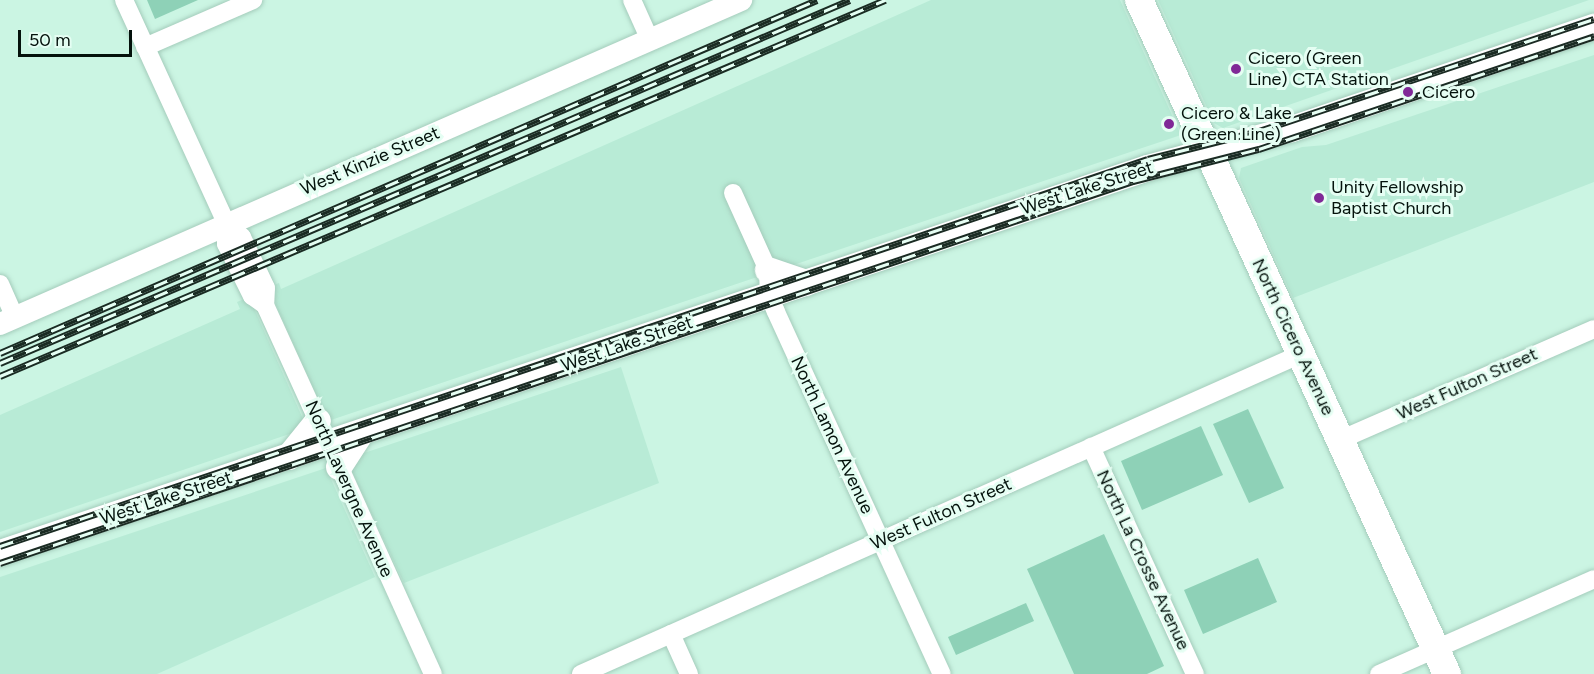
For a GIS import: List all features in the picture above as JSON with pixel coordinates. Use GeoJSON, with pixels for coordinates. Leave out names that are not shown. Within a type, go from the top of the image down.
{"type":"FeatureCollection","features":[{"type":"Feature","properties":{"kind":"main road","name":"North Cicero Avenue"},"geometry":{"type":"LineString","coordinates":[[1139,0],[1441,662]]}},
{"type":"Feature","properties":{"kind":"main road","name":"West Lake Street"},"geometry":{"type":"LineString","coordinates":[[0,554],[1148,168],[1260,125],[1594,13]]}},
{"type":"Feature","properties":{"kind":"main road","name":"West Lake Street"},"geometry":{"type":"LineString","coordinates":[[1255,140],[1594,27]]}},
{"type":"Feature","properties":{"kind":"main road","name":"West Lake Street"},"geometry":{"type":"LineString","coordinates":[[1205,146],[1255,140],[1310,138],[1542,61],[1594,40]]}},
{"type":"Feature","properties":{"kind":"main road"},"geometry":{"type":"LineString","coordinates":[[768,270],[806,283]]}},
{"type":"Feature","properties":{"kind":"main road"},"geometry":{"type":"LineString","coordinates":[[230,477],[255,485],[399,404],[420,413]]}},
{"type":"Feature","properties":{"kind":"street","name":"North Lavergne Avenue"},"geometry":{"type":"LineString","coordinates":[[124,0],[226,223],[242,237],[266,288],[265,305],[433,674]]}},
{"type":"Feature","properties":{"kind":"street"},"geometry":{"type":"LineString","coordinates":[[146,46],[253,0]]}},
{"type":"Feature","properties":{"kind":"street"},"geometry":{"type":"LineString","coordinates":[[632,0],[650,40]]}},
{"type":"Feature","properties":{"kind":"street","name":"West Kinzie Street"},"geometry":{"type":"LineString","coordinates":[[8,320],[741,0]]}},
{"type":"Feature","properties":{"kind":"street","name":"North Lamon Avenue"},"geometry":{"type":"LineString","coordinates":[[733,193],[768,270],[769,296],[942,674]]}},
{"type":"Feature","properties":{"kind":"street"},"geometry":{"type":"LineString","coordinates":[[0,284],[8,320]]}},
{"type":"Feature","properties":{"kind":"street","name":"West Fulton Street"},"geometry":{"type":"LineString","coordinates":[[1340,440],[1594,329]]}},
{"type":"Feature","properties":{"kind":"street","name":"West Fulton Street"},"geometry":{"type":"LineString","coordinates":[[582,674],[1300,354]]}},
{"type":"Feature","properties":{"kind":"street","name":"North La Crosse Avenue"},"geometry":{"type":"LineString","coordinates":[[1091,447],[1195,674]]}},
{"type":"Feature","properties":{"kind":"street"},"geometry":{"type":"LineString","coordinates":[[1379,674],[1441,662],[1594,579]]}},
{"type":"Feature","properties":{"kind":"street"},"geometry":{"type":"LineString","coordinates":[[671,634],[690,674]]}},
{"type":"Feature","properties":{"kind":"shaded area"},"geometry":{"type":"Polygon","coordinates":[[[147,0],[198,0],[155,19],[147,0]]]}},
{"type":"Feature","properties":{"kind":"shaded area"},"geometry":{"type":"Polygon","coordinates":[[[931,0],[1120,0],[1181,135],[328,421],[276,305],[272,286],[279,283],[281,289],[931,0]]]}},
{"type":"Feature","properties":{"kind":"shaded area"},"geometry":{"type":"Polygon","coordinates":[[[1158,0],[1589,0],[1223,128],[1214,123],[1158,0]]]}},
{"type":"Feature","properties":{"kind":"shaded area"},"geometry":{"type":"Polygon","coordinates":[[[1594,55],[1594,182],[1293,298],[1239,178],[1241,168],[1302,147],[1326,145],[1594,55]]]}},
{"type":"Feature","properties":{"kind":"shaded area"},"geometry":{"type":"Polygon","coordinates":[[[249,297],[307,428],[0,532],[0,415],[240,309],[237,302],[249,297]]]}},
{"type":"Feature","properties":{"kind":"shaded area"},"geometry":{"type":"Polygon","coordinates":[[[621,367],[659,483],[404,583],[346,459],[621,367]]]}},
{"type":"Feature","properties":{"kind":"shaded area"},"geometry":{"type":"Polygon","coordinates":[[[1248,409],[1284,488],[1249,503],[1213,424],[1248,409]]]}},
{"type":"Feature","properties":{"kind":"shaded area"},"geometry":{"type":"Polygon","coordinates":[[[1201,426],[1223,475],[1142,510],[1121,461],[1201,426]]]}},
{"type":"Feature","properties":{"kind":"shaded area"},"geometry":{"type":"Polygon","coordinates":[[[326,468],[375,577],[157,674],[0,674],[0,577],[326,468]]]}},
{"type":"Feature","properties":{"kind":"shaded area"},"geometry":{"type":"Polygon","coordinates":[[[1104,534],[1164,666],[1147,674],[1074,674],[1027,569],[1104,534]]]}},
{"type":"Feature","properties":{"kind":"shaded area"},"geometry":{"type":"Polygon","coordinates":[[[1258,558],[1277,602],[1203,634],[1184,590],[1258,558]]]}},
{"type":"Feature","properties":{"kind":"shaded area"},"geometry":{"type":"Polygon","coordinates":[[[1026,603],[1034,621],[956,655],[948,637],[1026,603]]]}},
{"type":"Feature","properties":{"kind":"railway"},"geometry":{"type":"LineString","coordinates":[[0,353],[817,0]]}},
{"type":"Feature","properties":{"kind":"railway"},"geometry":{"type":"LineString","coordinates":[[0,363],[850,0]]}},
{"type":"Feature","properties":{"kind":"railway"},"geometry":{"type":"LineString","coordinates":[[0,376],[885,0]]}},
{"type":"Feature","properties":{"kind":"railway"},"geometry":{"type":"LineString","coordinates":[[0,546],[1148,159],[1259,131],[1594,19]]}},
{"type":"Feature","properties":{"kind":"railway"},"geometry":{"type":"LineString","coordinates":[[0,563],[1133,181],[1259,149],[1594,36]]}},
{"type":"Feature","properties":{"kind":"place","name":"Cicero (Green Line) CTA Station"},"geometry":{"type":"Point","coordinates":[1236,69]}},
{"type":"Feature","properties":{"kind":"place","name":"Cicero"},"geometry":{"type":"Point","coordinates":[1408,92]}},
{"type":"Feature","properties":{"kind":"place","name":"Cicero & Lake (Green Line)"},"geometry":{"type":"Point","coordinates":[1169,124]}},
{"type":"Feature","properties":{"kind":"place","name":"Unity Fellowship Baptist Church"},"geometry":{"type":"Point","coordinates":[1319,198]}}]}
